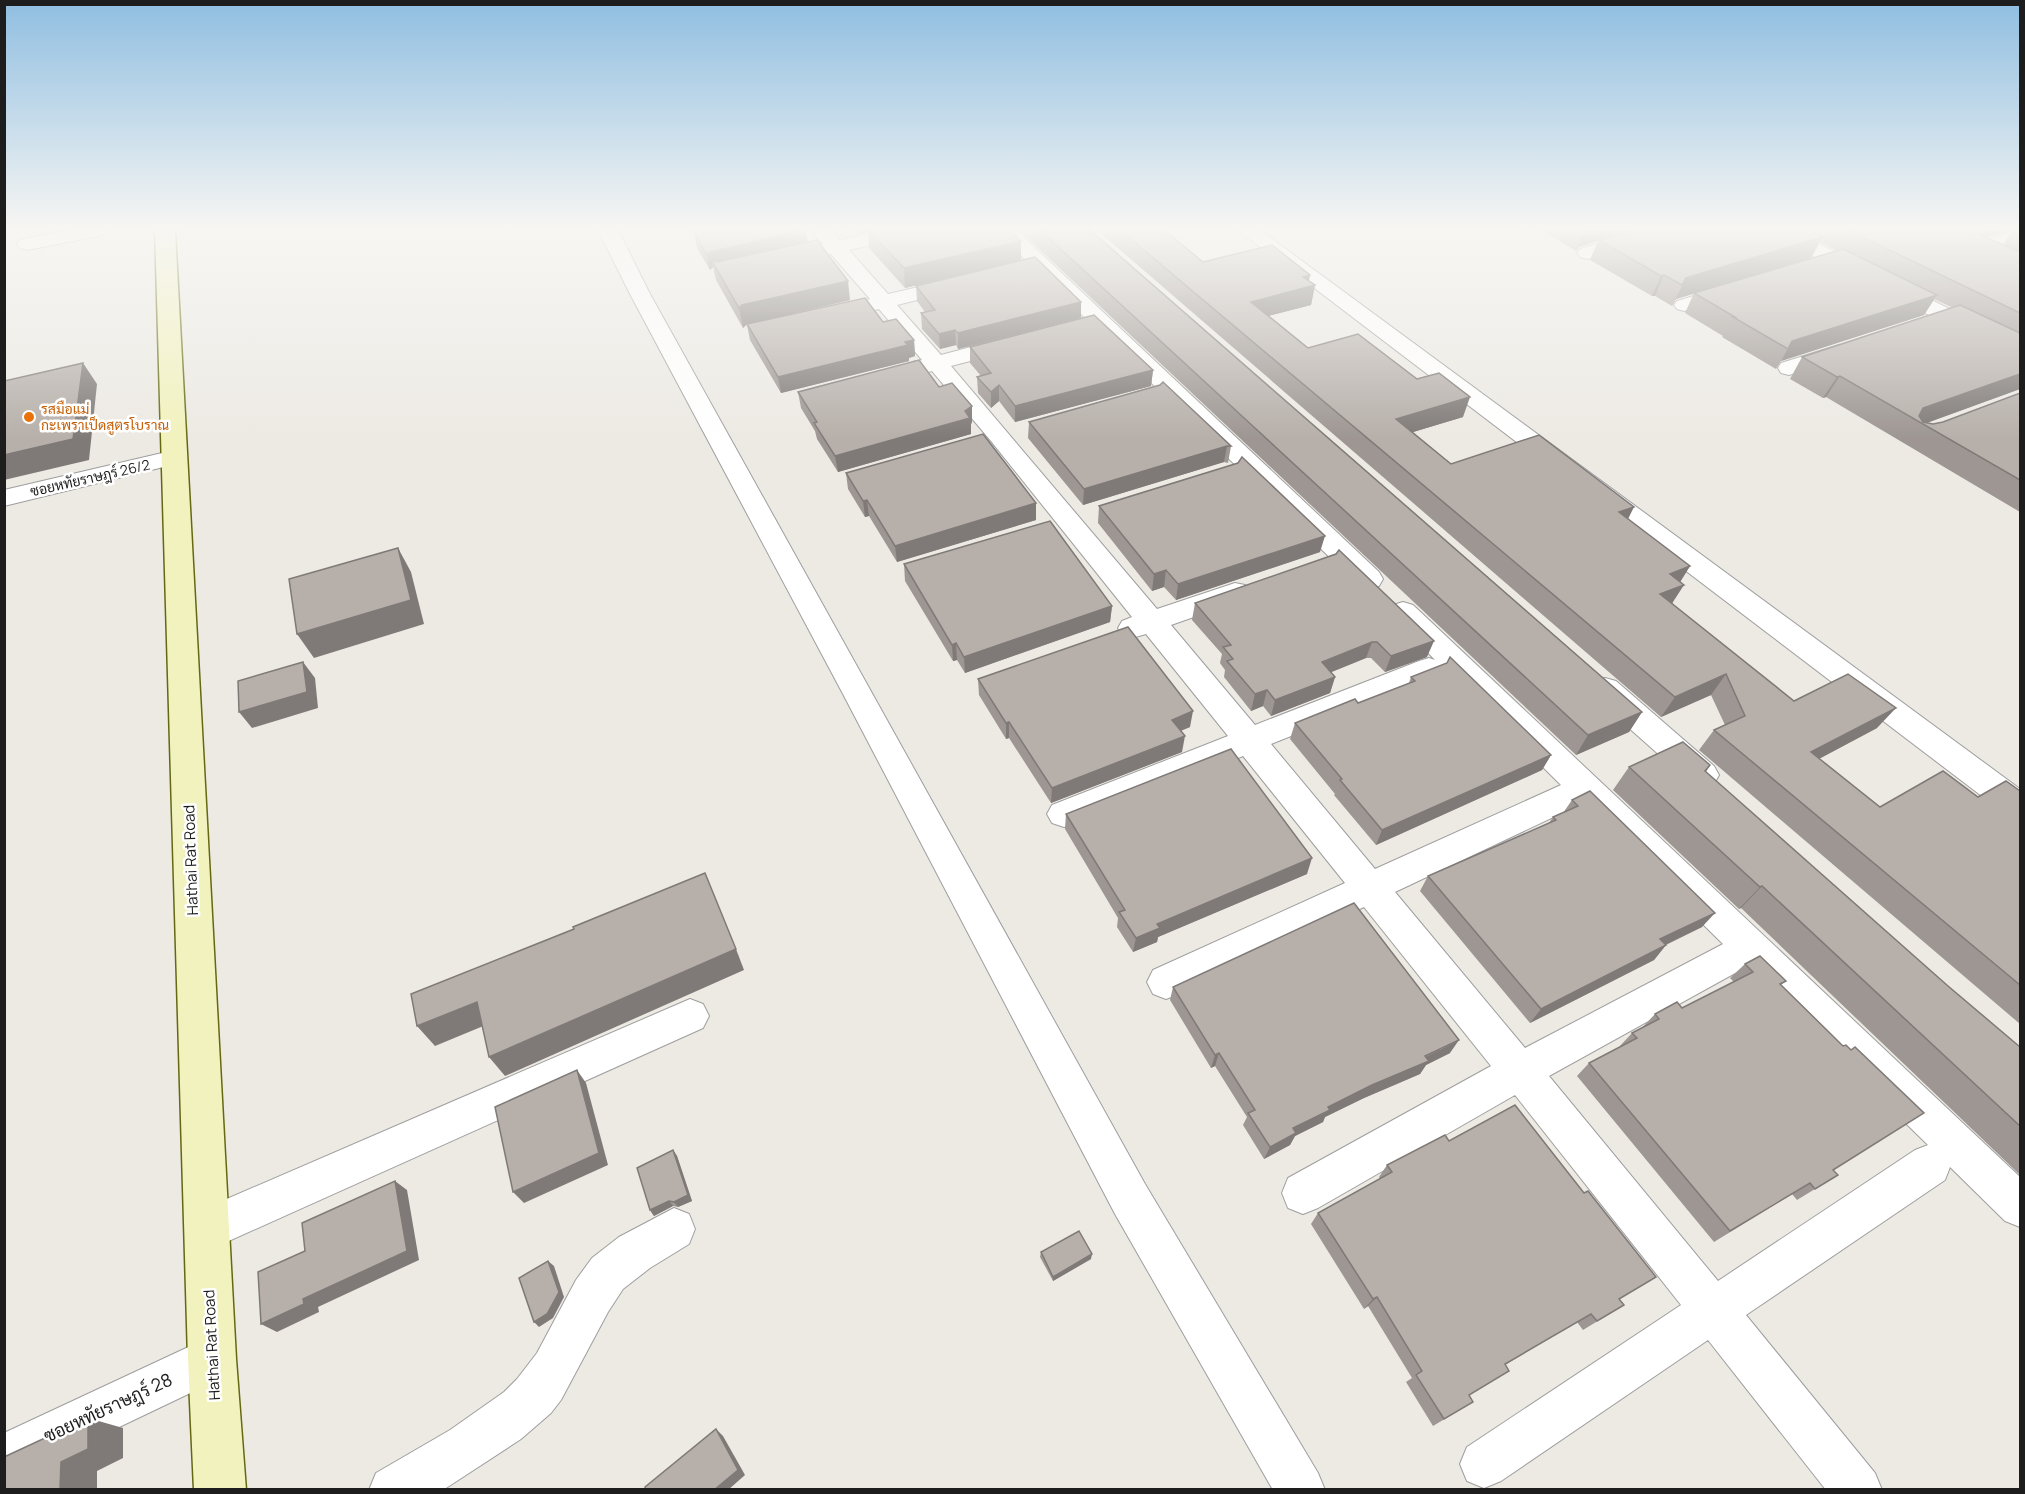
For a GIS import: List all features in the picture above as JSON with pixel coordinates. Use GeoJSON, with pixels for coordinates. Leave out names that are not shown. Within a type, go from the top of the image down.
{"type":"FeatureCollection","features":[{"type":"Feature","properties":{"kind":"main road","name":"Hathai Rat Road"},"geometry":{"type":"LineString","coordinates":[[168,300],[212,1359],[220,1490]]}},
{"type":"Feature","properties":{"kind":"street"},"geometry":{"type":"LineString","coordinates":[[643,300],[1130,1199],[1301,1490]]}},
{"type":"Feature","properties":{"kind":"street"},"geometry":{"type":"LineString","coordinates":[[882,300],[1000,436],[1520,1071],[1858,1490]]}},
{"type":"Feature","properties":{"kind":"street"},"geometry":{"type":"LineString","coordinates":[[841,312],[894,300]]}},
{"type":"Feature","properties":{"kind":"street"},"geometry":{"type":"LineString","coordinates":[[1078,300],[2020,1206]]}},
{"type":"Feature","properties":{"kind":"street"},"geometry":{"type":"LineString","coordinates":[[1341,300],[2020,807]]}},
{"type":"Feature","properties":{"kind":"street"},"geometry":{"type":"LineString","coordinates":[[1684,305],[1701,300]]}},
{"type":"Feature","properties":{"kind":"street"},"geometry":{"type":"LineString","coordinates":[[1915,300],[2020,352]]}},
{"type":"Feature","properties":{"kind":"street"},"geometry":{"type":"LineString","coordinates":[[1925,323],[1948,316]]}},
{"type":"Feature","properties":{"kind":"street"},"geometry":{"type":"LineString","coordinates":[[906,371],[1038,336]]}},
{"type":"Feature","properties":{"kind":"street"},"geometry":{"type":"LineString","coordinates":[[1789,368],[1857,346]]}},
{"type":"Feature","properties":{"kind":"street","name":"ซอยหทัยราษฎร์ 26/2"},"geometry":{"type":"LineString","coordinates":[[4,498],[175,457]]}},
{"type":"Feature","properties":{"kind":"street"},"geometry":{"type":"LineString","coordinates":[[1107,637],[1257,584]]}},
{"type":"Feature","properties":{"kind":"street"},"geometry":{"type":"LineString","coordinates":[[1064,814],[1429,669]]}},
{"type":"Feature","properties":{"kind":"street"},"geometry":{"type":"LineString","coordinates":[[1582,669],[1725,795]]}},
{"type":"Feature","properties":{"kind":"street"},"geometry":{"type":"LineString","coordinates":[[1166,981],[1371,889],[1569,795]]}},
{"type":"Feature","properties":{"kind":"street"},"geometry":{"type":"LineString","coordinates":[[1303,1193],[1520,1071],[1733,956]]}},
{"type":"Feature","properties":{"kind":"street"},"geometry":{"type":"LineString","coordinates":[[207,1229],[690,1016]]}},
{"type":"Feature","properties":{"kind":"street"},"geometry":{"type":"LineString","coordinates":[[1484,1464],[1930,1165]]}},
{"type":"Feature","properties":{"kind":"street"},"geometry":{"type":"LineString","coordinates":[[393,1490],[431,1469],[504,1421],[534,1396],[555,1365],[601,1282],[618,1264],[674,1229]]}},
{"type":"Feature","properties":{"kind":"street","name":"ซอยหทัยราษฎร์ 28"},"geometry":{"type":"LineString","coordinates":[[4,1458],[212,1359]]}},
{"type":"Feature","properties":{"kind":"building"},"geometry":{"type":"Polygon","coordinates":[[[734,300],[765,300],[742,305],[739,308],[734,300]]]}},
{"type":"Feature","properties":{"kind":"building"},"geometry":{"type":"Polygon","coordinates":[[[857,300],[866,300],[883,322],[896,319],[914,340],[905,342],[908,345],[778,377],[747,324],[857,300]]]}},
{"type":"Feature","properties":{"kind":"building"},"geometry":{"type":"Polygon","coordinates":[[[927,300],[1079,300],[1081,302],[958,333],[955,330],[939,334],[921,313],[935,310],[927,300]]]}},
{"type":"Feature","properties":{"kind":"building"},"geometry":{"type":"Polygon","coordinates":[[[1116,300],[1170,300],[1642,712],[1588,735],[1116,300]]]}},
{"type":"Feature","properties":{"kind":"building"},"geometry":{"type":"Polygon","coordinates":[[[1203,300],[1260,300],[1251,302],[1308,348],[1358,334],[1417,379],[1439,373],[1470,397],[1396,419],[1451,464],[1539,435],[1634,507],[1619,512],[1690,566],[1670,574],[1684,585],[1660,594],[1794,701],[1848,674],[1896,708],[1811,752],[1880,807],[1943,771],[1978,797],[2006,781],[2020,791],[2020,985],[1714,730],[1745,716],[1726,674],[1675,697],[1203,300]]]}},
{"type":"Feature","properties":{"kind":"building"},"geometry":{"type":"Polygon","coordinates":[[[1705,300],[1922,300],[1792,341],[1788,349],[1733,317],[1735,317],[1705,300]]]}},
{"type":"Feature","properties":{"kind":"building"},"geometry":{"type":"Polygon","coordinates":[[[1992,300],[2020,300],[2020,313],[1992,300]]]}},
{"type":"Feature","properties":{"kind":"building"},"geometry":{"type":"Polygon","coordinates":[[[1960,305],[2020,333],[2020,374],[1923,408],[1919,416],[1923,422],[1933,424],[1943,422],[2020,393],[2020,480],[1840,376],[1837,377],[1802,357],[1960,305]]]}},
{"type":"Feature","properties":{"kind":"building"},"geometry":{"type":"Polygon","coordinates":[[[1094,315],[1153,370],[1015,406],[999,385],[991,392],[977,377],[991,373],[970,347],[1094,315]]]}},
{"type":"Feature","properties":{"kind":"building"},"geometry":{"type":"Polygon","coordinates":[[[919,360],[939,387],[952,383],[972,406],[965,411],[970,418],[835,456],[798,392],[919,360]]]}},
{"type":"Feature","properties":{"kind":"building"},"geometry":{"type":"Polygon","coordinates":[[[83,363],[73,439],[4,455],[4,381],[83,363]]]}},
{"type":"Feature","properties":{"kind":"building"},"geometry":{"type":"Polygon","coordinates":[[[1163,382],[1231,446],[1084,489],[1029,422],[1160,385],[1163,382]]]}},
{"type":"Feature","properties":{"kind":"building"},"geometry":{"type":"Polygon","coordinates":[[[983,434],[1036,503],[895,546],[867,500],[863,501],[846,473],[983,434]]]}},
{"type":"Feature","properties":{"kind":"building"},"geometry":{"type":"Polygon","coordinates":[[[1242,457],[1325,536],[1178,584],[1166,570],[1154,574],[1099,506],[1238,463],[1242,457]]]}},
{"type":"Feature","properties":{"kind":"building"},"geometry":{"type":"Polygon","coordinates":[[[1050,521],[1112,606],[964,657],[956,643],[952,645],[904,564],[1050,521]]]}},
{"type":"Feature","properties":{"kind":"building"},"geometry":{"type":"Polygon","coordinates":[[[398,548],[411,600],[297,634],[289,579],[398,548]]]}},
{"type":"Feature","properties":{"kind":"building"},"geometry":{"type":"Polygon","coordinates":[[[1339,550],[1434,641],[1391,656],[1377,642],[1372,642],[1322,662],[1335,677],[1275,700],[1267,690],[1255,694],[1227,661],[1233,659],[1223,647],[1231,645],[1195,603],[1336,554],[1339,550]]]}},
{"type":"Feature","properties":{"kind":"building"},"geometry":{"type":"Polygon","coordinates":[[[1128,627],[1193,711],[1172,720],[1185,736],[1052,788],[978,679],[1128,627]]]}},
{"type":"Feature","properties":{"kind":"building"},"geometry":{"type":"Polygon","coordinates":[[[1450,657],[1551,755],[1382,830],[1295,723],[1355,699],[1358,703],[1415,681],[1411,677],[1447,663],[1450,657]]]}},
{"type":"Feature","properties":{"kind":"building"},"geometry":{"type":"Polygon","coordinates":[[[303,662],[307,692],[239,712],[238,681],[303,662]]]}},
{"type":"Feature","properties":{"kind":"building"},"geometry":{"type":"Polygon","coordinates":[[[1683,742],[1710,765],[1705,771],[2020,1047],[2020,1126],[1762,886],[1760,887],[1629,767],[1683,742]]]}},
{"type":"Feature","properties":{"kind":"building"},"geometry":{"type":"Polygon","coordinates":[[[1231,749],[1312,858],[1157,924],[1160,928],[1136,938],[1119,912],[1125,910],[1066,814],[1231,749]]]}},
{"type":"Feature","properties":{"kind":"building"},"geometry":{"type":"Polygon","coordinates":[[[1590,791],[1715,913],[1660,939],[1666,945],[1541,1009],[1428,876],[1556,820],[1553,817],[1578,806],[1572,800],[1590,791]]]}},
{"type":"Feature","properties":{"kind":"building"},"geometry":{"type":"Polygon","coordinates":[[[705,873],[736,949],[489,1057],[477,1002],[417,1026],[411,994],[574,929],[573,927],[705,873]]]}},
{"type":"Feature","properties":{"kind":"building"},"geometry":{"type":"Polygon","coordinates":[[[1354,903],[1459,1040],[1425,1056],[1429,1061],[1328,1107],[1330,1110],[1293,1128],[1296,1133],[1270,1147],[1248,1113],[1255,1110],[1219,1053],[1215,1055],[1173,987],[1354,903]]]}},
{"type":"Feature","properties":{"kind":"building"},"geometry":{"type":"Polygon","coordinates":[[[1760,956],[1786,981],[1780,984],[1843,1046],[1846,1045],[1851,1050],[1855,1047],[1924,1113],[1833,1170],[1838,1175],[1815,1189],[1810,1183],[1730,1231],[1589,1063],[1637,1038],[1632,1033],[1659,1019],[1655,1014],[1677,1002],[1682,1008],[1753,972],[1745,964],[1760,956]]]}},
{"type":"Feature","properties":{"kind":"building"},"geometry":{"type":"Polygon","coordinates":[[[577,1070],[599,1153],[513,1192],[495,1107],[577,1070]]]}},
{"type":"Feature","properties":{"kind":"building"},"geometry":{"type":"Polygon","coordinates":[[[1515,1105],[1584,1193],[1588,1191],[1656,1277],[1619,1299],[1624,1305],[1597,1321],[1591,1314],[1505,1364],[1509,1371],[1469,1395],[1473,1402],[1444,1419],[1416,1375],[1422,1371],[1377,1297],[1373,1299],[1318,1213],[1392,1172],[1387,1165],[1445,1135],[1449,1141],[1515,1105]]]}},
{"type":"Feature","properties":{"kind":"building"},"geometry":{"type":"Polygon","coordinates":[[[673,1150],[688,1195],[650,1210],[637,1168],[673,1150]]]}},
{"type":"Feature","properties":{"kind":"building"},"geometry":{"type":"Polygon","coordinates":[[[395,1181],[407,1251],[303,1299],[304,1304],[261,1324],[258,1272],[305,1251],[302,1223],[395,1181]]]}},
{"type":"Feature","properties":{"kind":"building"},"geometry":{"type":"Polygon","coordinates":[[[1079,1231],[1092,1254],[1053,1277],[1041,1252],[1079,1231]]]}},
{"type":"Feature","properties":{"kind":"building"},"geometry":{"type":"Polygon","coordinates":[[[548,1261],[559,1292],[547,1314],[534,1322],[519,1278],[548,1261]]]}},
{"type":"Feature","properties":{"kind":"building"},"geometry":{"type":"Polygon","coordinates":[[[88,1418],[88,1449],[61,1462],[60,1490],[4,1490],[4,1457],[88,1418]]]}},
{"type":"Feature","properties":{"kind":"building"},"geometry":{"type":"Polygon","coordinates":[[[716,1429],[738,1470],[714,1490],[646,1490],[645,1487],[716,1429]]]}},
{"type":"Feature","properties":{"kind":"place","name":"รสมือแม่ กะเพราเป็ดสูตรโบราณ"},"geometry":{"type":"Point","coordinates":[29,417]}}]}
